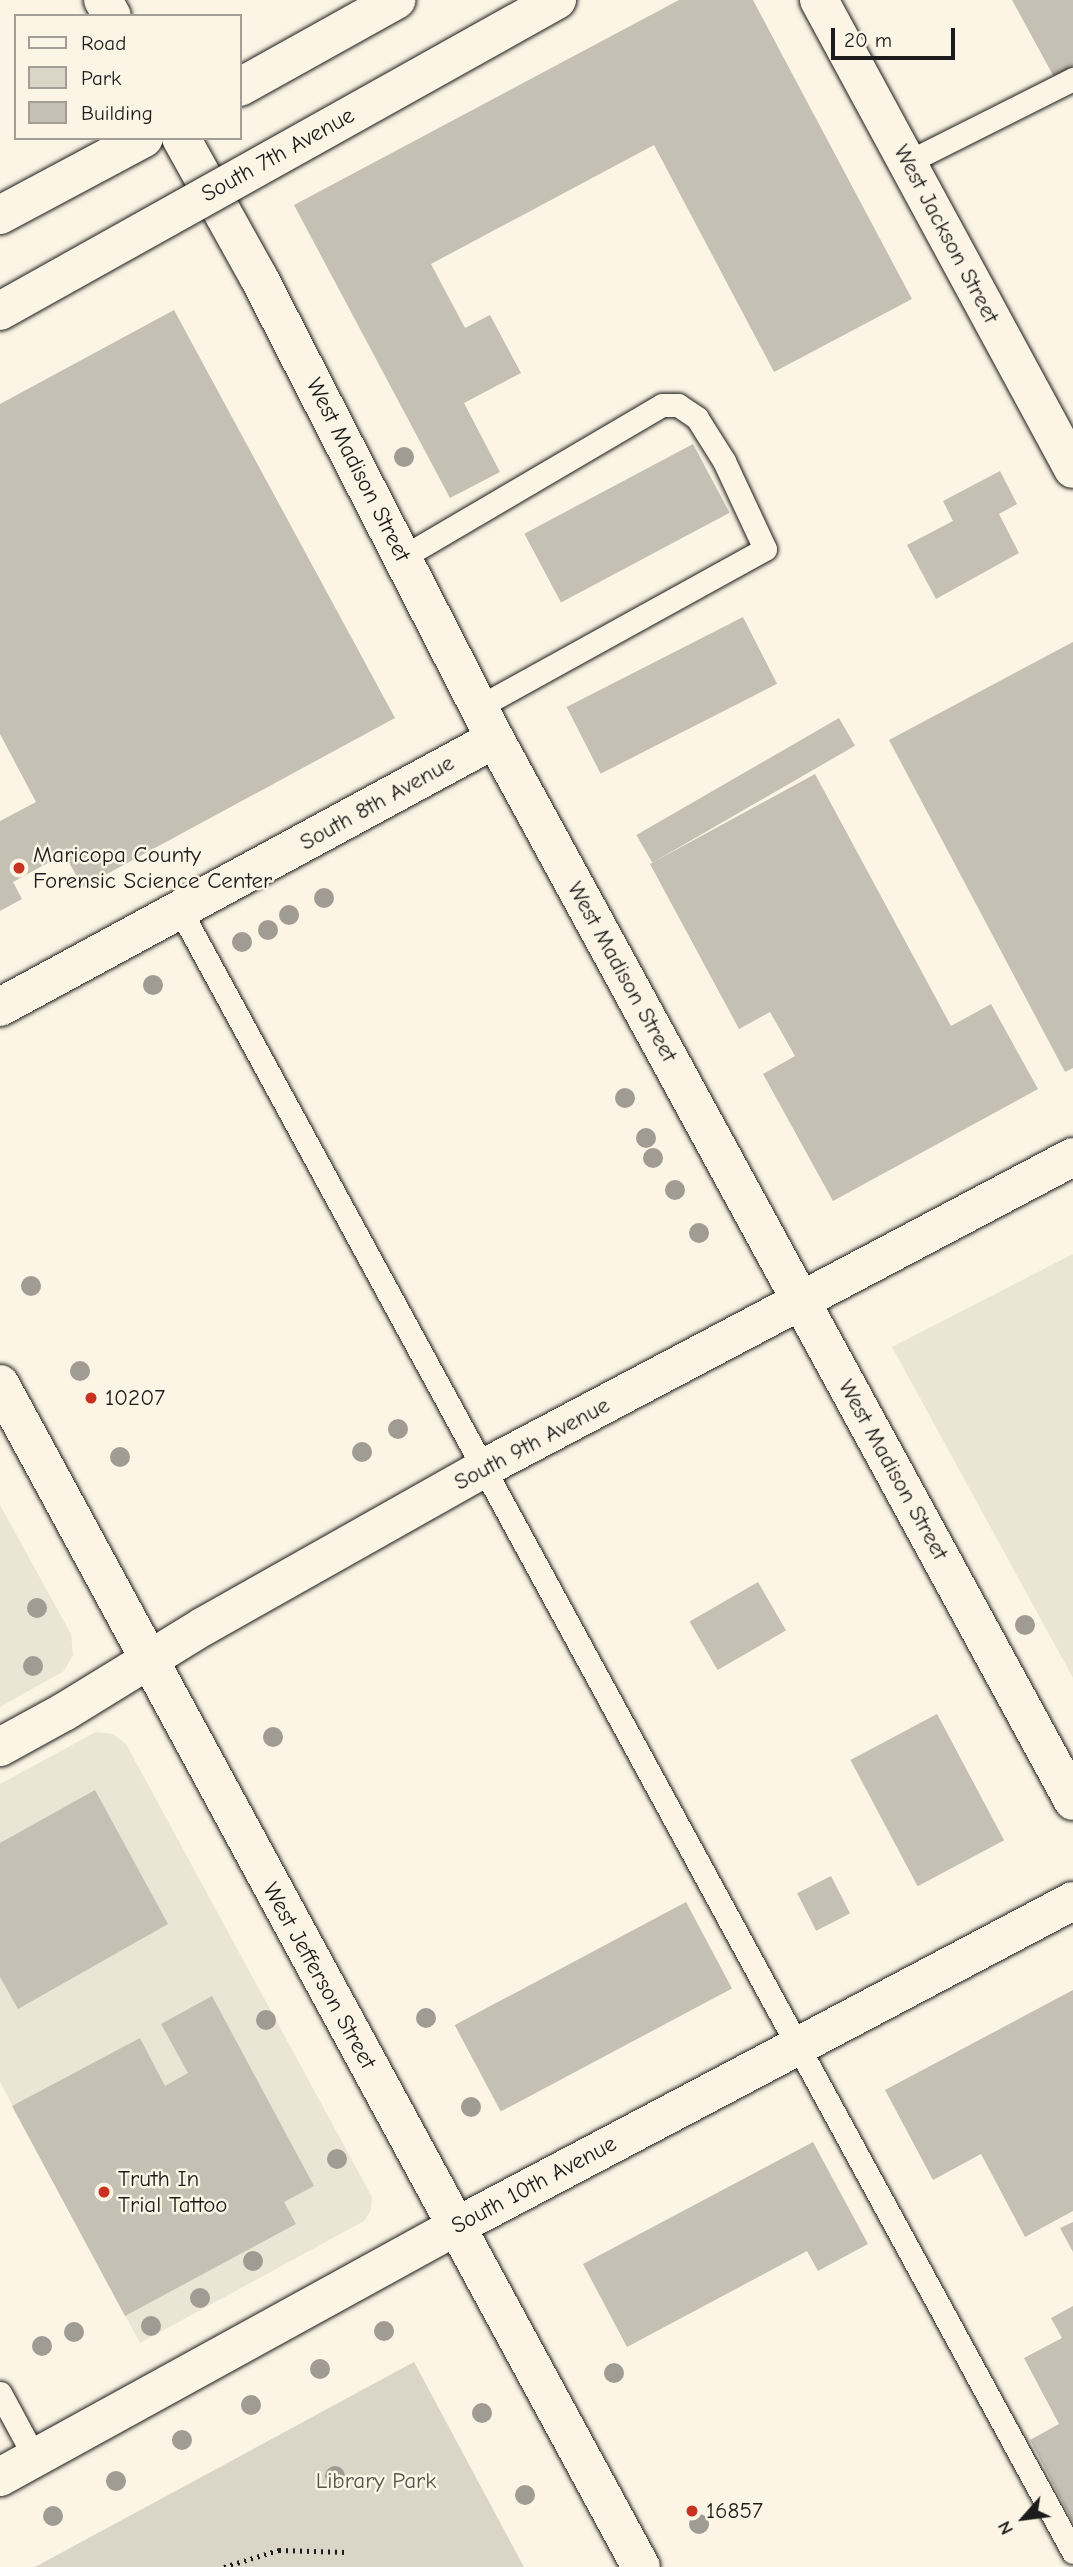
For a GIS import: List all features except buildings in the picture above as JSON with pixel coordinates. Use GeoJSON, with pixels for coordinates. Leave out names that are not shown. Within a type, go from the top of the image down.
{"type":"FeatureCollection","features":[{"type":"Feature","properties":{"kind":"street"},"geometry":{"type":"LineString","coordinates":[[242,86],[396,0]]}},
{"type":"Feature","properties":{"kind":"street","name":"South 7th Avenue"},"geometry":{"type":"LineString","coordinates":[[0,311],[557,0]]}},
{"type":"Feature","properties":{"kind":"street","name":"West Jackson Street"},"geometry":{"type":"LineString","coordinates":[[818,0],[1073,469]]}},
{"type":"Feature","properties":{"kind":"street"},"geometry":{"type":"LineString","coordinates":[[0,215],[140,140]]}},
{"type":"Feature","properties":{"kind":"street","name":"West Madison Street"},"geometry":{"type":"LineString","coordinates":[[182,140],[259,278],[487,723],[1073,1801]]}},
{"type":"Feature","properties":{"kind":"street","name":"South 8th Avenue"},"geometry":{"type":"LineString","coordinates":[[0,1007],[180,910],[487,723]]}},
{"type":"Feature","properties":{"kind":"street","name":"South 9th Avenue"},"geometry":{"type":"LineString","coordinates":[[0,1747],[484,1468],[1073,1157]]}},
{"type":"Feature","properties":{"kind":"street","name":"West Jefferson Street"},"geometry":{"type":"LineString","coordinates":[[0,1384],[641,2567]]}},
{"type":"Feature","properties":{"kind":"street","name":"South 10th Avenue"},"geometry":{"type":"LineString","coordinates":[[0,2477],[457,2226],[1073,1900]]}},
{"type":"Feature","properties":{"kind":"lane"},"geometry":{"type":"LineString","coordinates":[[908,162],[1073,79]]}},
{"type":"Feature","properties":{"kind":"lane"},"geometry":{"type":"LineString","coordinates":[[402,557],[662,405],[678,405],[697,418],[724,461],[765,549],[487,723]]}},
{"type":"Feature","properties":{"kind":"lane"},"geometry":{"type":"LineString","coordinates":[[180,910],[1073,2552]]}},
{"type":"Feature","properties":{"kind":"lane"},"geometry":{"type":"LineString","coordinates":[[0,2393],[35,2458]]}},
{"type":"Feature","properties":{"kind":"path"},"geometry":{"type":"LineString","coordinates":[[224,2567],[279,2550],[347,2552]]}},
{"type":"Feature","properties":{"kind":"shaded area"},"geometry":{"type":"Polygon","coordinates":[[[1073,1254],[1073,1678],[892,1347],[1073,1254]]]}},
{"type":"Feature","properties":{"kind":"shaded area"},"geometry":{"type":"Polygon","coordinates":[[[0,1505],[71,1634],[73,1655],[64,1671],[0,1707],[0,1505]]]}},
{"type":"Feature","properties":{"kind":"shaded area"},"geometry":{"type":"Polygon","coordinates":[[[96,1732],[113,1734],[126,1744],[372,2197],[371,2210],[364,2221],[140,2343],[0,2082],[0,1784],[96,1732]]]}},
{"type":"Feature","properties":{"kind":"green space","name":"Library Park"},"geometry":{"type":"Polygon","coordinates":[[[414,2362],[524,2567],[35,2567],[414,2362]]]}},
{"type":"Feature","properties":{"kind":"place","name":"Maricopa County Forensic Science Center"},"geometry":{"type":"Point","coordinates":[19,868]}},
{"type":"Feature","properties":{"kind":"place","name":"10207"},"geometry":{"type":"Point","coordinates":[91,1398]}},
{"type":"Feature","properties":{"kind":"place","name":"Truth In Trial Tattoo"},"geometry":{"type":"Point","coordinates":[104,2192]}},
{"type":"Feature","properties":{"kind":"place","name":"16857"},"geometry":{"type":"Point","coordinates":[692,2511]}}]}
